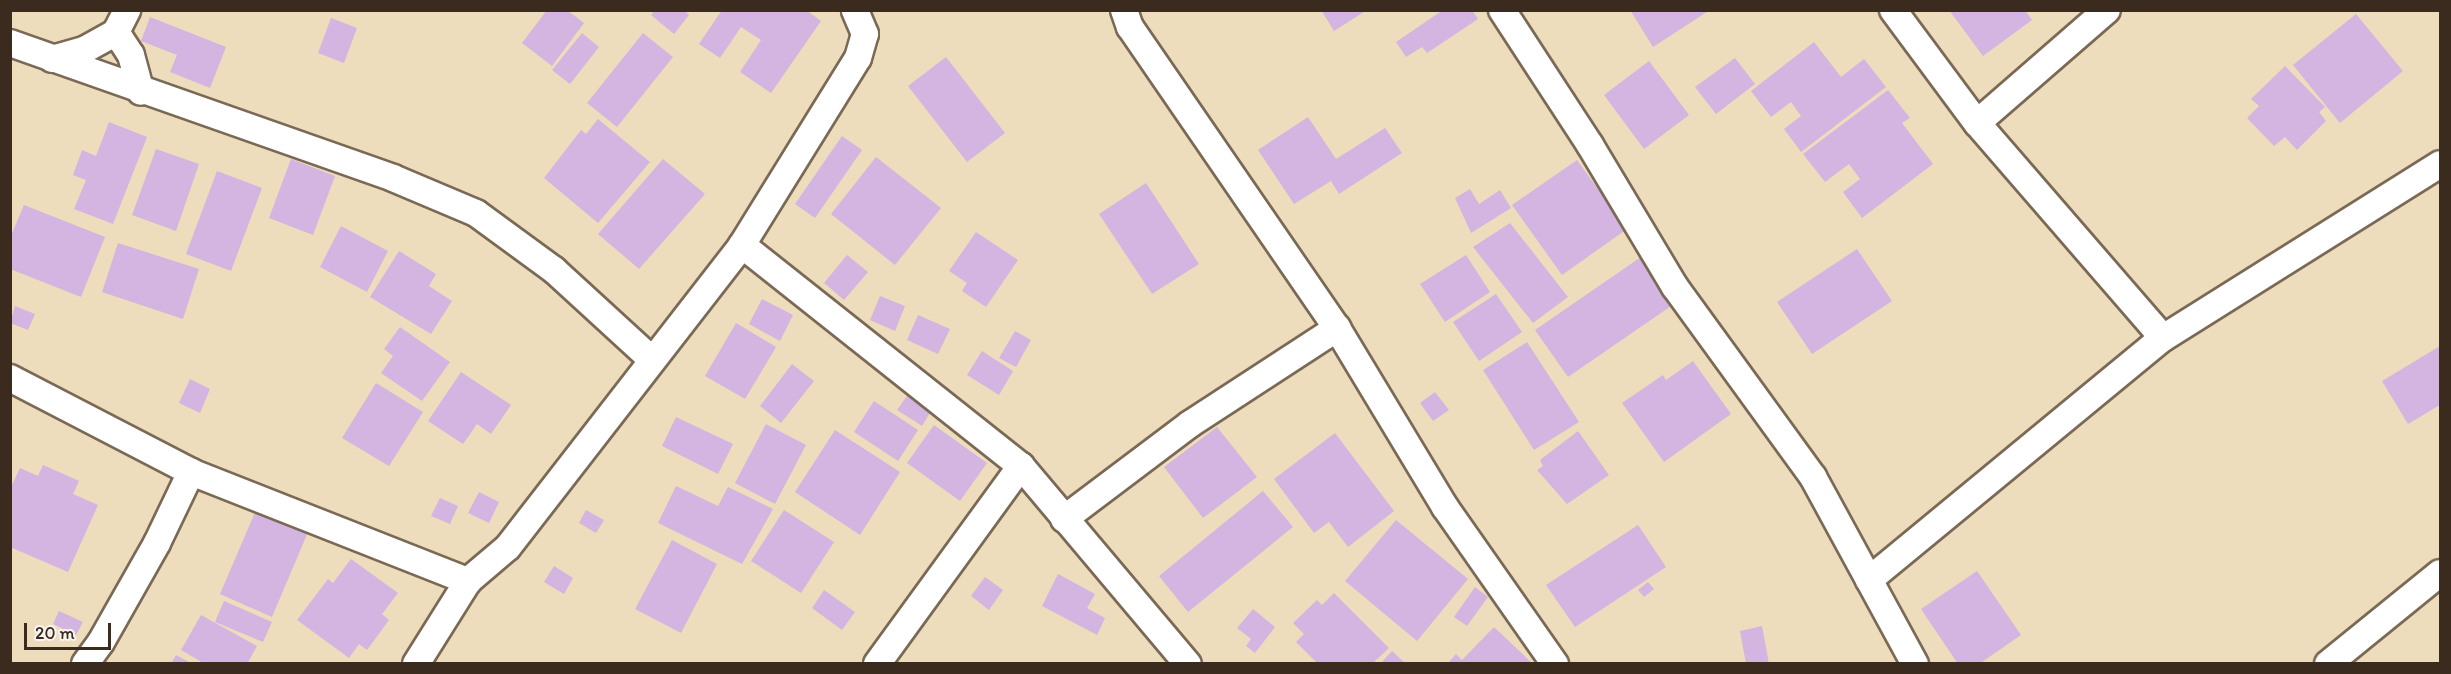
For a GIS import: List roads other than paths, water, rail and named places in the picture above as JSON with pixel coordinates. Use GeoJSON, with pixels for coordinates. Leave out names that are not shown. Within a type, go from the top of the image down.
{"type":"FeatureCollection","features":[{"type":"Feature","properties":{"kind":"street"},"geometry":{"type":"LineString","coordinates":[[416,663],[468,581],[508,547],[651,359],[742,246],[858,57],[865,34],[855,10]]}},
{"type":"Feature","properties":{"kind":"street"},"geometry":{"type":"LineString","coordinates":[[1124,10],[1130,27],[1337,328],[1445,507],[1556,663]]}},
{"type":"Feature","properties":{"kind":"street"},"geometry":{"type":"LineString","coordinates":[[1502,10],[1590,145],[1676,287],[1813,477],[1915,663]]}},
{"type":"Feature","properties":{"kind":"street"},"geometry":{"type":"LineString","coordinates":[[1893,10],[1977,123],[2163,338]]}},
{"type":"Feature","properties":{"kind":"street"},"geometry":{"type":"LineString","coordinates":[[1977,123],[2107,10]]}},
{"type":"Feature","properties":{"kind":"street"},"geometry":{"type":"LineString","coordinates":[[52,59],[84,50],[121,21],[141,92]]}},
{"type":"Feature","properties":{"kind":"street"},"geometry":{"type":"LineString","coordinates":[[10,43],[141,92],[393,178],[476,213],[554,270],[651,359]]}},
{"type":"Feature","properties":{"kind":"street"},"geometry":{"type":"LineString","coordinates":[[1869,580],[2163,338],[2440,164]]}},
{"type":"Feature","properties":{"kind":"street"},"geometry":{"type":"LineString","coordinates":[[742,246],[1021,466],[1188,663]]}},
{"type":"Feature","properties":{"kind":"street"},"geometry":{"type":"LineString","coordinates":[[1064,519],[1190,424],[1337,328]]}},
{"type":"Feature","properties":{"kind":"street"},"geometry":{"type":"LineString","coordinates":[[10,378],[191,472],[468,581]]}},
{"type":"Feature","properties":{"kind":"street"},"geometry":{"type":"LineString","coordinates":[[877,663],[1021,466]]}},
{"type":"Feature","properties":{"kind":"street"},"geometry":{"type":"LineString","coordinates":[[85,663],[101,642],[157,543],[191,472]]}},
{"type":"Feature","properties":{"kind":"street"},"geometry":{"type":"LineString","coordinates":[[2328,663],[2440,573]]}}]}
